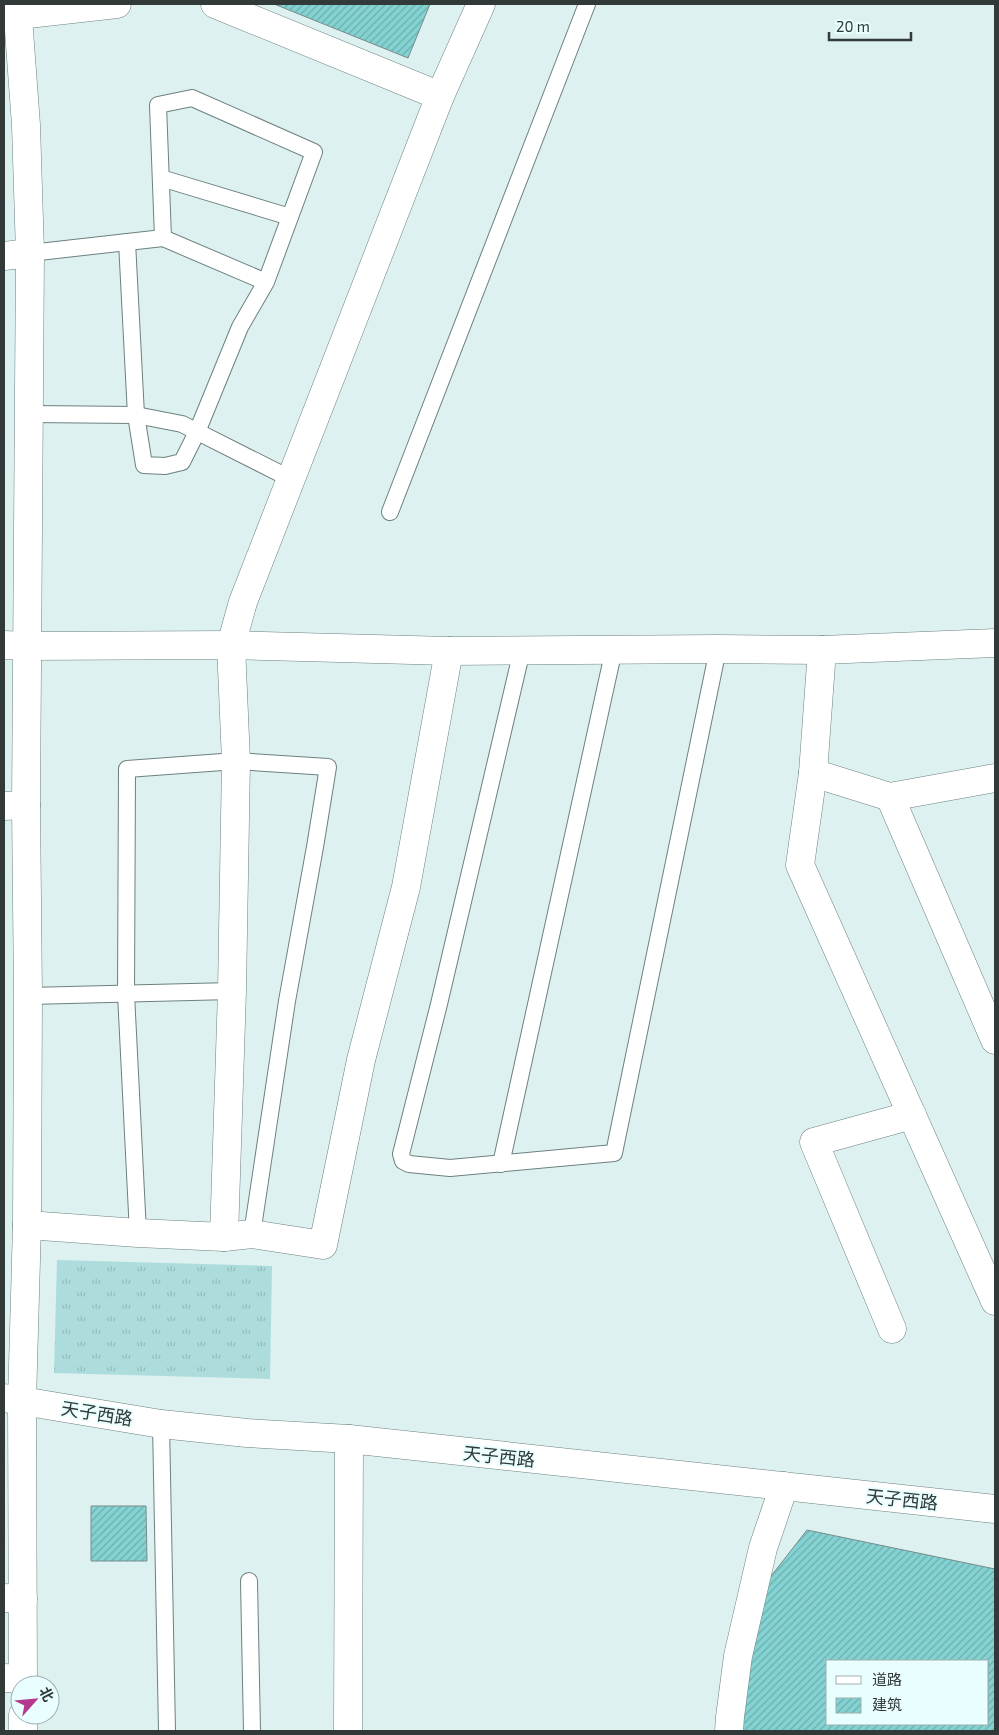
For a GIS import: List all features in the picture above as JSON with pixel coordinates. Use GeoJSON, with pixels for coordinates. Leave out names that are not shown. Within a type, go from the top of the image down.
{"type":"FeatureCollection","features":[{"type":"Feature","properties":{"kind":"street"},"geometry":{"type":"LineString","coordinates":[[16,1675],[13,1598],[13,1399],[27,1225],[28,996],[15,806],[15,646],[29,414],[17,255],[26,125],[13,11],[117,4]]}},
{"type":"Feature","properties":{"kind":"street"},"geometry":{"type":"LineString","coordinates":[[215,4],[440,96]]}},
{"type":"Feature","properties":{"kind":"street"},"geometry":{"type":"LineString","coordinates":[[224,1237],[232,991],[236,761],[231,645],[243,602],[440,96],[481,4]]}},
{"type":"Feature","properties":{"kind":"street"},"geometry":{"type":"LineString","coordinates":[[15,646],[231,645],[450,651],[718,648],[822,650],[995,643]]}},
{"type":"Feature","properties":{"kind":"street"},"geometry":{"type":"LineString","coordinates":[[822,650],[813,773],[800,865],[995,1301]]}},
{"type":"Feature","properties":{"kind":"street"},"geometry":{"type":"LineString","coordinates":[[27,1225],[224,1237],[252,1234],[323,1245],[361,1060],[406,887],[450,651]]}},
{"type":"Feature","properties":{"kind":"street"},"geometry":{"type":"LineString","coordinates":[[813,773],[890,797],[993,784]]}},
{"type":"Feature","properties":{"kind":"street"},"geometry":{"type":"LineString","coordinates":[[890,797],[995,1040]]}},
{"type":"Feature","properties":{"kind":"street"},"geometry":{"type":"LineString","coordinates":[[892,1329],[814,1142],[912,1114]]}},
{"type":"Feature","properties":{"kind":"street","name":"天子西路"},"geometry":{"type":"LineString","coordinates":[[13,1399],[161,1424],[247,1433],[349,1439],[995,1509]]}},
{"type":"Feature","properties":{"kind":"street"},"geometry":{"type":"LineString","coordinates":[[348,1731],[349,1439]]}},
{"type":"Feature","properties":{"kind":"street"},"geometry":{"type":"LineString","coordinates":[[729,1731],[740,1647],[763,1548],[784,1486]]}},
{"type":"Feature","properties":{"kind":"lane"},"geometry":{"type":"LineString","coordinates":[[390,512],[587,4]]}},
{"type":"Feature","properties":{"kind":"lane"},"geometry":{"type":"LineString","coordinates":[[127,242],[136,415],[144,465],[165,466],[182,462],[197,432],[240,327],[266,282],[314,152],[192,98],[158,105],[163,238]]}},
{"type":"Feature","properties":{"kind":"lane"},"geometry":{"type":"LineString","coordinates":[[161,178],[290,217]]}},
{"type":"Feature","properties":{"kind":"lane"},"geometry":{"type":"LineString","coordinates":[[17,255],[163,238],[266,282]]}},
{"type":"Feature","properties":{"kind":"lane"},"geometry":{"type":"LineString","coordinates":[[29,414],[136,415],[182,424],[291,479]]}},
{"type":"Feature","properties":{"kind":"lane"},"geometry":{"type":"LineString","coordinates":[[522,650],[439,1004],[401,1154],[405,1163],[422,1167],[450,1168],[614,1153],[718,648]]}},
{"type":"Feature","properties":{"kind":"lane"},"geometry":{"type":"LineString","coordinates":[[501,1164],[614,650]]}},
{"type":"Feature","properties":{"kind":"lane"},"geometry":{"type":"LineString","coordinates":[[138,1233],[126,994],[127,769],[236,761],[328,767],[287,1001],[252,1234]]}},
{"type":"Feature","properties":{"kind":"lane"},"geometry":{"type":"LineString","coordinates":[[28,996],[232,991]]}},
{"type":"Feature","properties":{"kind":"lane"},"geometry":{"type":"LineString","coordinates":[[161,1424],[167,1731]]}},
{"type":"Feature","properties":{"kind":"lane"},"geometry":{"type":"LineString","coordinates":[[249,1581],[252,1731]]}},
{"type":"Feature","properties":{"kind":"green space"},"geometry":{"type":"Polygon","coordinates":[[[57,1260],[272,1266],[270,1379],[54,1373],[57,1260]]]}},
{"type":"Feature","properties":{"kind":"building"},"geometry":{"type":"Polygon","coordinates":[[[274,4],[430,4],[408,58],[274,4]]]}},
{"type":"Feature","properties":{"kind":"building"},"geometry":{"type":"Polygon","coordinates":[[[91,1506],[146,1506],[147,1561],[91,1561],[91,1506]]]}},
{"type":"Feature","properties":{"kind":"building"},"geometry":{"type":"Polygon","coordinates":[[[807,1530],[995,1569],[995,1731],[733,1731],[757,1594],[807,1530]]]}}]}
